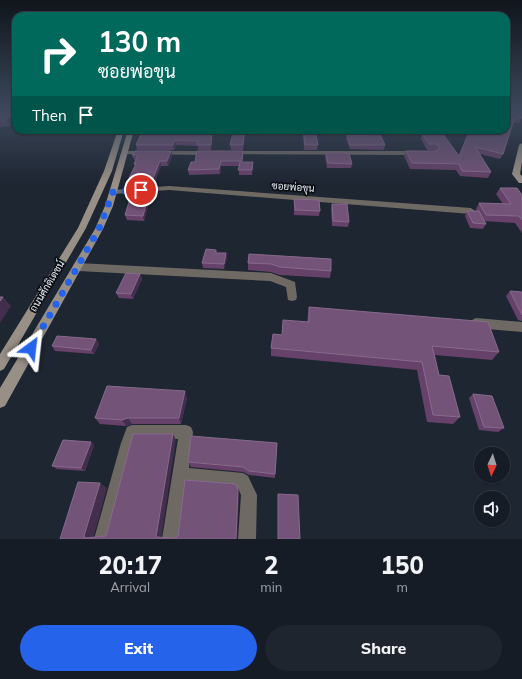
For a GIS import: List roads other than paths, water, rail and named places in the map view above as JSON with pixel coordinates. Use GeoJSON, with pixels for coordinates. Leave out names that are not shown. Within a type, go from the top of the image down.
{"type":"FeatureCollection","features":[{"type":"Feature","properties":{"kind":"main road","name":"ถนนศักดิเดชน์"},"geometry":{"type":"LineString","coordinates":[[0,365],[82,228],[108,171],[120,134]]}},
{"type":"Feature","properties":{"kind":"main road","name":"ถนนศักดิเดชน์"},"geometry":{"type":"LineString","coordinates":[[0,401],[99,229],[113,192],[130,134]]}},
{"type":"Feature","properties":{"kind":"main road"},"geometry":{"type":"LineString","coordinates":[[522,145],[519,174],[522,181]]}},
{"type":"Feature","properties":{"kind":"street"},"geometry":{"type":"LineString","coordinates":[[124,153],[425,153]]}},
{"type":"Feature","properties":{"kind":"street","name":"ซอยพ่อขุน"},"geometry":{"type":"LineString","coordinates":[[113,192],[169,188],[471,211]]}},
{"type":"Feature","properties":{"kind":"street"},"geometry":{"type":"LineString","coordinates":[[78,267],[271,277],[291,285],[292,297]]}},
{"type":"Feature","properties":{"kind":"street"},"geometry":{"type":"LineString","coordinates":[[468,323],[522,327]]}},
{"type":"Feature","properties":{"kind":"street"},"geometry":{"type":"LineString","coordinates":[[103,539],[132,432],[186,432],[171,539]]}},
{"type":"Feature","properties":{"kind":"street"},"geometry":{"type":"LineString","coordinates":[[179,475],[243,481],[249,496],[247,539]]}}]}
